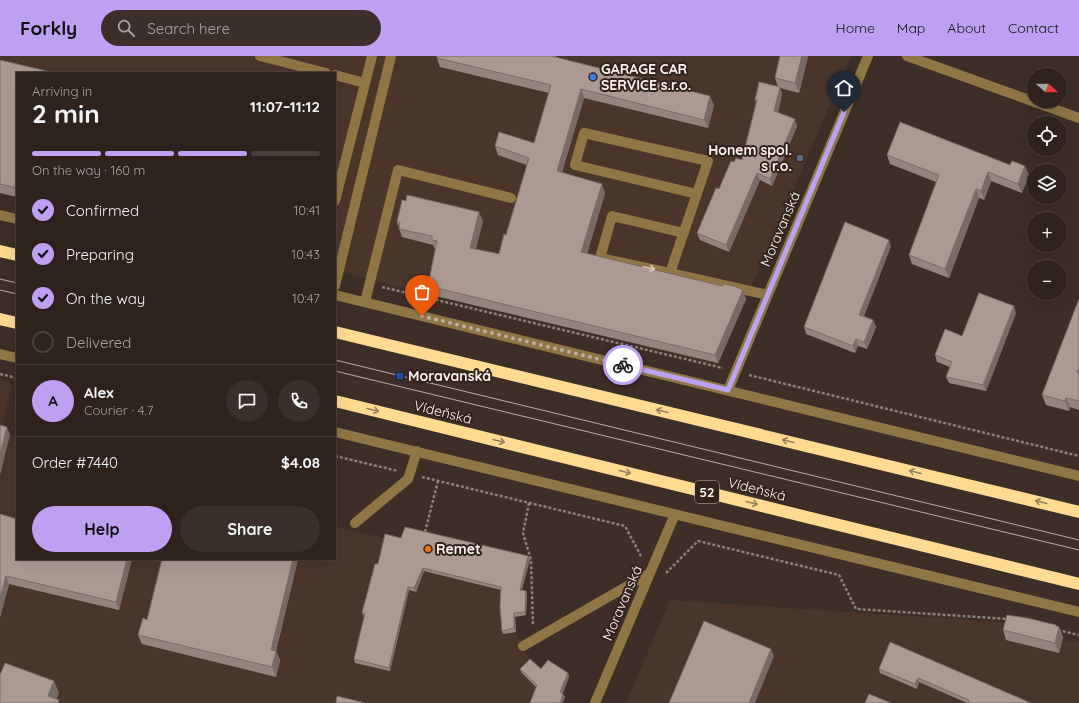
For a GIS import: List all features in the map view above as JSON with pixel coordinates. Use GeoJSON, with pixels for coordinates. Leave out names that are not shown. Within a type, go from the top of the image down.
{"type":"FeatureCollection","features":[{"type":"Feature","properties":{"kind":"highway"},"geometry":{"type":"LineString","coordinates":[[0,251],[16,255]]}},
{"type":"Feature","properties":{"kind":"highway"},"geometry":{"type":"LineString","coordinates":[[0,319],[16,323]]}},
{"type":"Feature","properties":{"kind":"highway"},"geometry":{"type":"LineString","coordinates":[[336,332],[1079,512]]}},
{"type":"Feature","properties":{"kind":"highway","name":"Vídeňská"},"geometry":{"type":"LineString","coordinates":[[336,401],[1079,584]]}},
{"type":"Feature","properties":{"kind":"street"},"geometry":{"type":"LineString","coordinates":[[260,56],[322,72]]}},
{"type":"Feature","properties":{"kind":"street"},"geometry":{"type":"LineString","coordinates":[[336,197],[372,56]]}},
{"type":"Feature","properties":{"kind":"street"},"geometry":{"type":"LineString","coordinates":[[336,282],[390,56]]}},
{"type":"Feature","properties":{"kind":"street","name":"Moravanská"},"geometry":{"type":"LineString","coordinates":[[728,390],[868,56]]}},
{"type":"Feature","properties":{"kind":"street"},"geometry":{"type":"LineString","coordinates":[[907,56],[1079,118]]}},
{"type":"Feature","properties":{"kind":"street"},"geometry":{"type":"LineString","coordinates":[[336,75],[365,83]]}},
{"type":"Feature","properties":{"kind":"street"},"geometry":{"type":"LineString","coordinates":[[670,273],[684,233],[697,194],[708,161],[584,133],[575,165],[697,194]]}},
{"type":"Feature","properties":{"kind":"street"},"geometry":{"type":"LineString","coordinates":[[365,302],[398,170],[511,198]]}},
{"type":"Feature","properties":{"kind":"street"},"geometry":{"type":"LineString","coordinates":[[0,215],[16,219]]}},
{"type":"Feature","properties":{"kind":"street"},"geometry":{"type":"LineString","coordinates":[[684,233],[612,216],[600,258],[768,295]]}},
{"type":"Feature","properties":{"kind":"street"},"geometry":{"type":"LineString","coordinates":[[336,295],[1079,476]]}},
{"type":"Feature","properties":{"kind":"street"},"geometry":{"type":"LineString","coordinates":[[0,354],[16,358]]}},
{"type":"Feature","properties":{"kind":"street"},"geometry":{"type":"LineString","coordinates":[[336,432],[1079,612]]}},
{"type":"Feature","properties":{"kind":"street"},"geometry":{"type":"LineString","coordinates":[[355,523],[408,479],[416,451]]}},
{"type":"Feature","properties":{"kind":"street","name":"Moravanská"},"geometry":{"type":"LineString","coordinates":[[594,703],[675,514]]}},
{"type":"Feature","properties":{"kind":"street"},"geometry":{"type":"LineString","coordinates":[[523,646],[650,574]]}},
{"type":"Feature","properties":{"kind":"path"},"geometry":{"type":"LineString","coordinates":[[0,374],[16,378]]}},
{"type":"Feature","properties":{"kind":"path"},"geometry":{"type":"LineString","coordinates":[[336,456],[387,469]]}},
{"type":"Feature","properties":{"kind":"path"},"geometry":{"type":"LineString","coordinates":[[425,532],[438,481],[625,526],[650,574],[662,576],[698,541],[839,575],[856,609],[1016,620]]}},
{"type":"Feature","properties":{"kind":"path"},"geometry":{"type":"LineString","coordinates":[[529,503],[523,533],[531,560],[532,625],[538,637]]}},
{"type":"Feature","properties":{"kind":"path"},"geometry":{"type":"LineString","coordinates":[[1051,628],[1079,635]]}},
{"type":"Feature","properties":{"kind":"shaded area"},"geometry":{"type":"Polygon","coordinates":[[[0,56],[851,56],[718,365],[336,271],[336,72],[16,72],[0,189],[0,56]]]}},
{"type":"Feature","properties":{"kind":"shaded area"},"geometry":{"type":"Polygon","coordinates":[[[0,379],[13,384],[0,433],[0,379]]]}},
{"type":"Feature","properties":{"kind":"shaded area"},"geometry":{"type":"Polygon","coordinates":[[[0,433],[16,437],[16,560],[336,560],[336,526],[423,548],[527,595],[526,616],[516,617],[516,632],[531,662],[542,672],[564,674],[569,677],[562,695],[565,697],[562,703],[0,703],[0,433]]]}},
{"type":"Feature","properties":{"kind":"shaded area"},"geometry":{"type":"Polygon","coordinates":[[[670,600],[1000,622],[1072,643],[1073,640],[1079,642],[1079,703],[626,703],[670,600]]]}},
{"type":"Feature","properties":{"kind":"building"},"geometry":{"type":"Polygon","coordinates":[[[437,56],[551,56],[710,96],[704,120],[581,89],[557,171],[602,184],[581,252],[722,286],[725,284],[734,286],[743,290],[715,355],[428,286],[437,241],[432,240],[432,236],[399,229],[400,222],[397,222],[402,200],[406,201],[407,195],[479,212],[470,248],[499,254],[529,158],[495,146],[499,132],[534,143],[551,85],[437,58],[437,56]]]}},
{"type":"Feature","properties":{"kind":"building"},"geometry":{"type":"Polygon","coordinates":[[[780,56],[802,56],[795,83],[775,78],[780,56]]]}},
{"type":"Feature","properties":{"kind":"building"},"geometry":{"type":"Polygon","coordinates":[[[0,60],[51,72],[16,72],[16,188],[0,184],[0,60]]]}},
{"type":"Feature","properties":{"kind":"building"},"geometry":{"type":"Polygon","coordinates":[[[759,82],[780,87],[774,111],[795,119],[770,179],[757,173],[726,245],[697,233],[716,188],[719,189],[731,161],[734,162],[736,158],[742,160],[757,100],[755,100],[759,82]]]}},
{"type":"Feature","properties":{"kind":"building"},"geometry":{"type":"Polygon","coordinates":[[[900,122],[1010,165],[1012,161],[1025,166],[1018,184],[988,172],[981,191],[976,189],[945,269],[909,255],[939,175],[887,155],[900,122]]]}},
{"type":"Feature","properties":{"kind":"building"},"geometry":{"type":"Polygon","coordinates":[[[845,222],[889,240],[859,315],[873,320],[864,342],[856,339],[853,346],[804,327],[845,222]]]}},
{"type":"Feature","properties":{"kind":"building"},"geometry":{"type":"Polygon","coordinates":[[[979,293],[1014,306],[983,385],[946,377],[952,362],[935,355],[945,329],[962,336],[979,293]]]}},
{"type":"Feature","properties":{"kind":"building"},"geometry":{"type":"Polygon","coordinates":[[[1079,299],[1079,367],[1077,372],[1079,373],[1079,401],[1066,398],[1065,401],[1042,395],[1079,299]]]}},
{"type":"Feature","properties":{"kind":"building"},"geometry":{"type":"Polygon","coordinates":[[[0,425],[7,427],[0,454],[0,425]]]}},
{"type":"Feature","properties":{"kind":"building"},"geometry":{"type":"Polygon","coordinates":[[[0,514],[16,519],[16,560],[127,560],[116,602],[6,576],[0,598],[0,514]]]}},
{"type":"Feature","properties":{"kind":"building"},"geometry":{"type":"Polygon","coordinates":[[[405,527],[528,556],[520,590],[526,591],[525,612],[514,613],[514,628],[502,631],[500,607],[501,587],[423,568],[414,588],[408,587],[389,668],[354,659],[365,613],[362,613],[375,564],[378,564],[385,534],[401,538],[405,527]]]}},
{"type":"Feature","properties":{"kind":"building"},"geometry":{"type":"Polygon","coordinates":[[[162,560],[293,560],[271,650],[276,651],[272,667],[138,635],[143,618],[147,620],[162,560]]]}},
{"type":"Feature","properties":{"kind":"building"},"geometry":{"type":"Polygon","coordinates":[[[1007,615],[1056,625],[1059,627],[1055,643],[1003,630],[1007,615]]]}},
{"type":"Feature","properties":{"kind":"building"},"geometry":{"type":"Polygon","coordinates":[[[704,621],[771,649],[749,703],[669,703],[704,621]]]}},
{"type":"Feature","properties":{"kind":"building"},"geometry":{"type":"Polygon","coordinates":[[[890,642],[1031,703],[968,703],[969,700],[918,678],[915,684],[879,669],[890,642]]]}},
{"type":"Feature","properties":{"kind":"building"},"geometry":{"type":"Polygon","coordinates":[[[530,659],[541,669],[548,660],[568,673],[560,692],[563,694],[560,703],[530,703],[537,685],[520,669],[530,659]]]}},
{"type":"Feature","properties":{"kind":"building"},"geometry":{"type":"Polygon","coordinates":[[[5,663],[54,681],[48,696],[59,700],[58,703],[0,703],[0,675],[5,663]]]}},
{"type":"Feature","properties":{"kind":"building"},"geometry":{"type":"Polygon","coordinates":[[[869,694],[891,703],[865,703],[869,694]]]}},
{"type":"Feature","properties":{"kind":"building"},"geometry":{"type":"Polygon","coordinates":[[[337,696],[365,703],[336,703],[337,696]]]}},
{"type":"Feature","properties":{"kind":"tram line"},"geometry":{"type":"LineString","coordinates":[[0,279],[16,283]]}},
{"type":"Feature","properties":{"kind":"tram line"},"geometry":{"type":"LineString","coordinates":[[0,290],[16,294]]}},
{"type":"Feature","properties":{"kind":"tram line"},"geometry":{"type":"LineString","coordinates":[[336,360],[1079,540]]}},
{"type":"Feature","properties":{"kind":"tram line"},"geometry":{"type":"LineString","coordinates":[[336,371],[1079,550]]}},
{"type":"Feature","properties":{"kind":"way so far"},"geometry":{"type":"LineString","coordinates":[[422,316],[623,365]]}},
{"type":"Feature","properties":{"kind":"place","name":"GARAGE CAR SERVICE s.r.o."},"geometry":{"type":"Point","coordinates":[593,77]}},
{"type":"Feature","properties":{"kind":"place","name":"Honem spol. s r.o."},"geometry":{"type":"Point","coordinates":[800,158]}},
{"type":"Feature","properties":{"kind":"place","name":"Moravanská"},"geometry":{"type":"Point","coordinates":[400,376]}},
{"type":"Feature","properties":{"kind":"place","name":"Remet"},"geometry":{"type":"Point","coordinates":[428,549]}},
{"type":"Feature","properties":{"kind":"route"},"geometry":{"type":"LineString","coordinates":[[623,365],[728,390],[844,112]]}}]}
